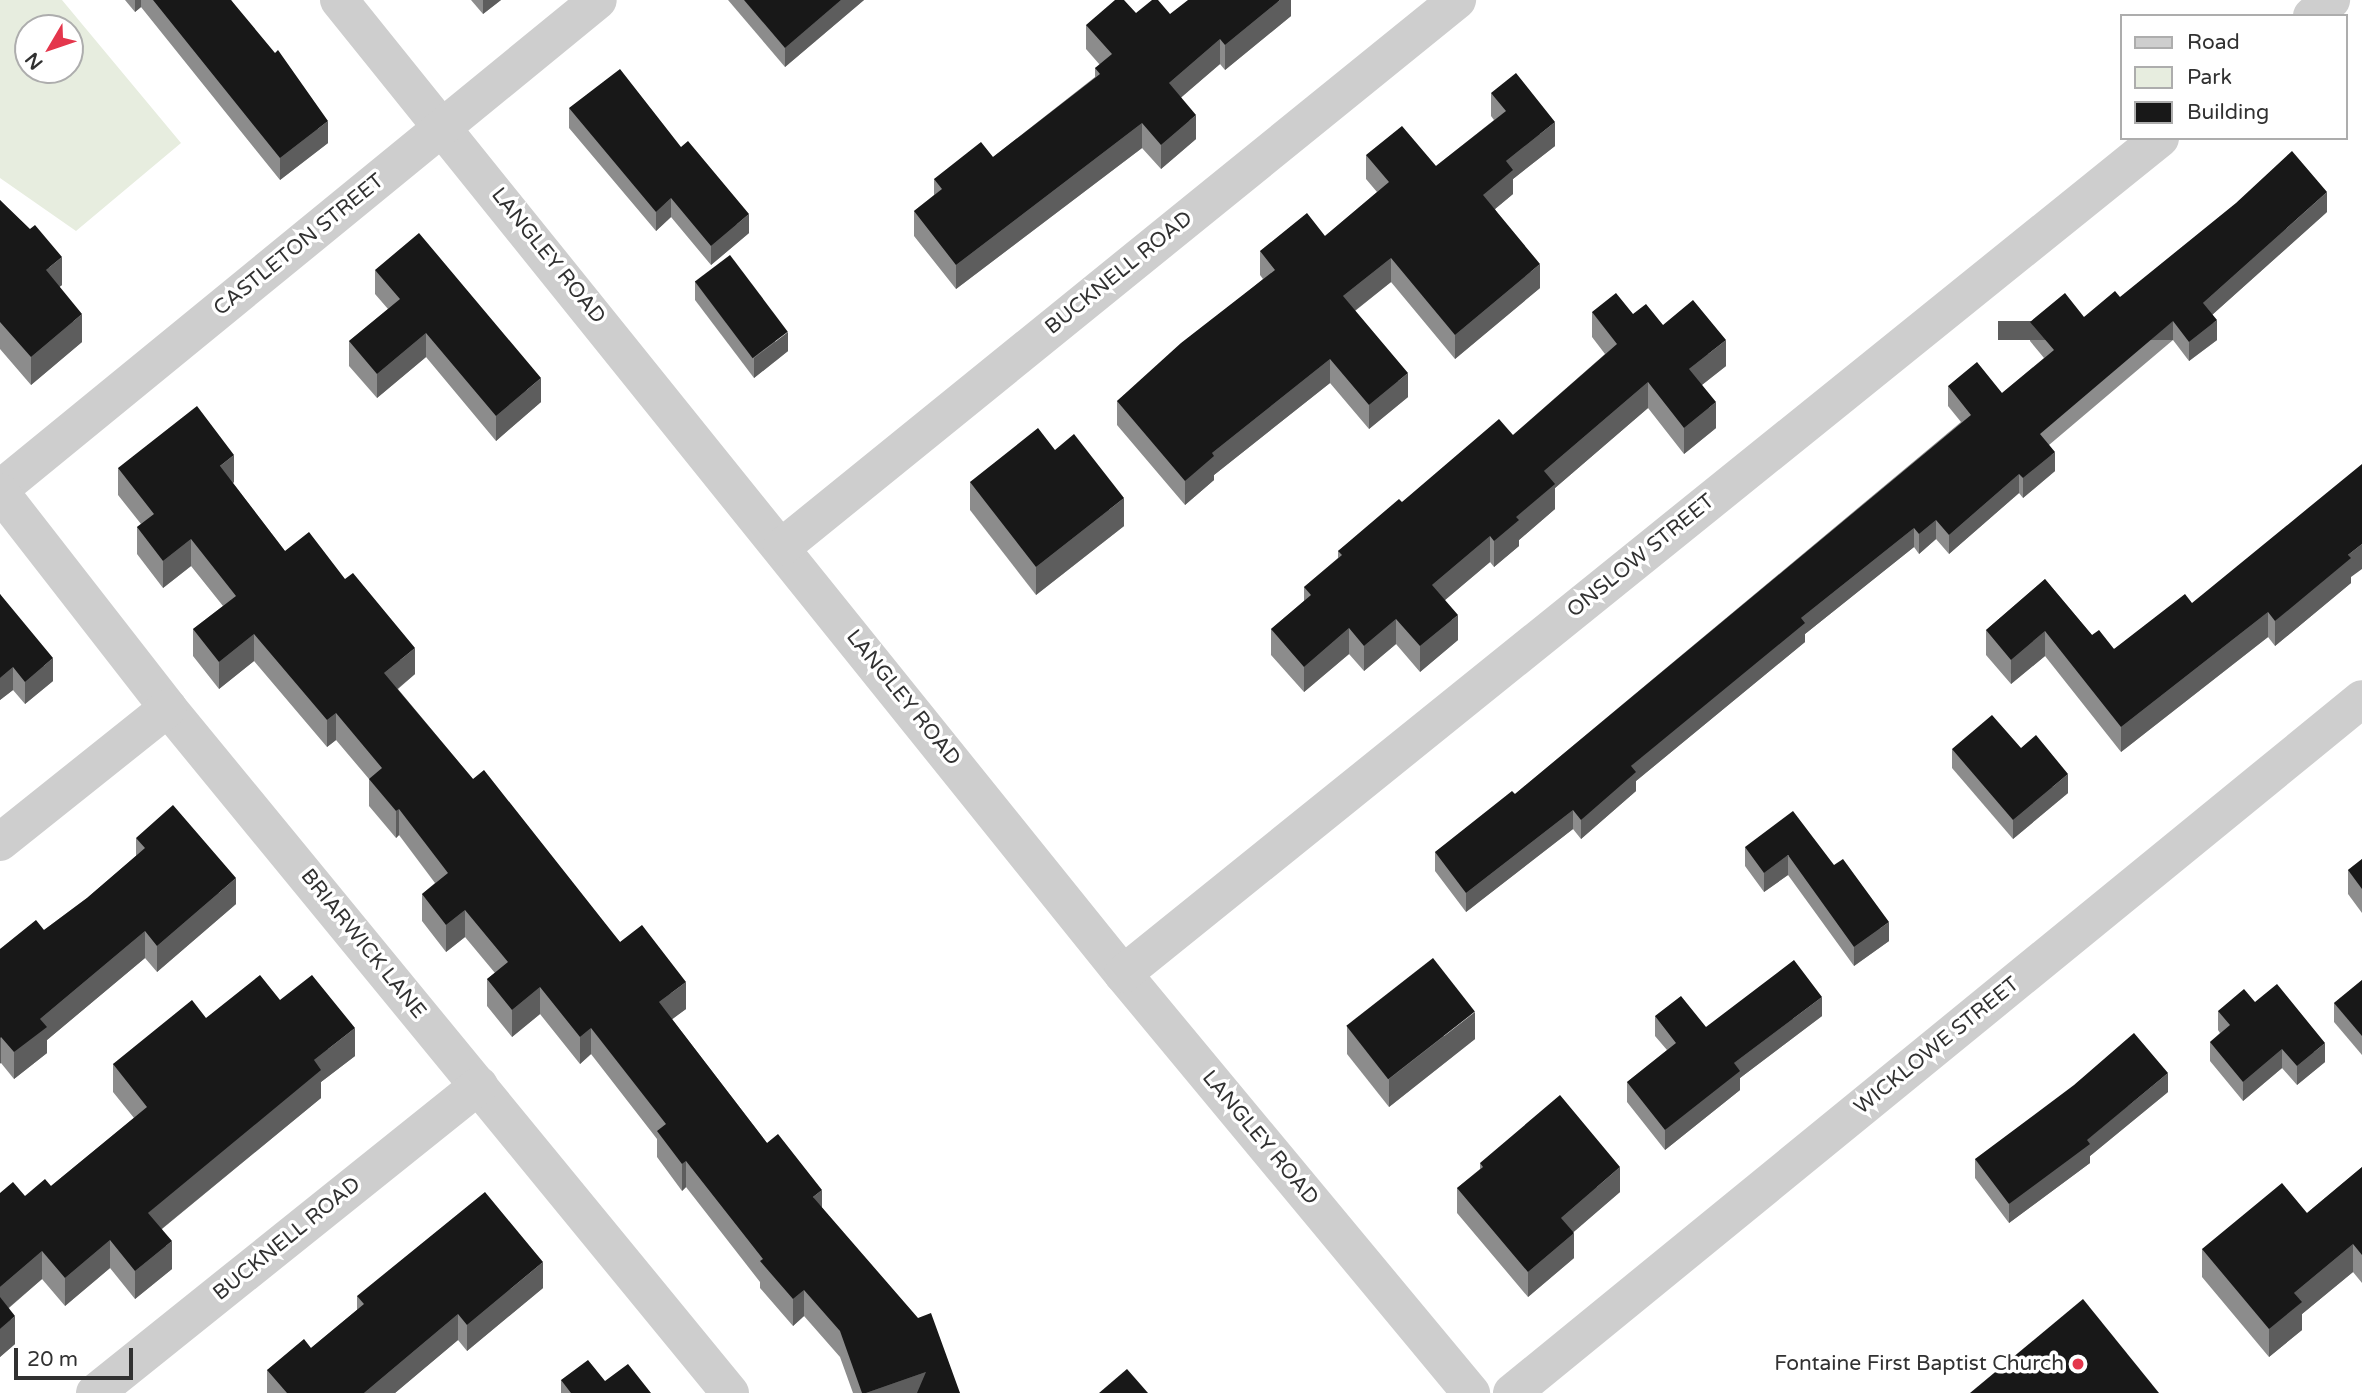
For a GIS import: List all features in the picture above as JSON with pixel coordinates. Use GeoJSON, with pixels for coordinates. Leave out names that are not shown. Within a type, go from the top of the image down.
{"type":"FeatureCollection","features":[{"type":"Feature","properties":{"kind":"street","name":"LANGLEY ROAD"},"geometry":{"type":"LineString","coordinates":[[339,0],[444,127],[1123,974],[1471,1393]]}},
{"type":"Feature","properties":{"kind":"street","name":"CASTLETON STREET"},"geometry":{"type":"LineString","coordinates":[[0,490],[598,0]]}},
{"type":"Feature","properties":{"kind":"street","name":"BUCKNELL ROAD"},"geometry":{"type":"LineString","coordinates":[[782,547],[1457,0]]}},
{"type":"Feature","properties":{"kind":"street"},"geometry":{"type":"LineString","coordinates":[[2314,14],[2331,0]]}},
{"type":"Feature","properties":{"kind":"street","name":"ONSLOW STREET"},"geometry":{"type":"LineString","coordinates":[[1123,974],[2158,140]]}},
{"type":"Feature","properties":{"kind":"street","name":"BRIARWICK LANE"},"geometry":{"type":"LineString","coordinates":[[0,490],[168,708],[730,1393]]}},
{"type":"Feature","properties":{"kind":"street","name":"WICKLOWE STREET"},"geometry":{"type":"LineString","coordinates":[[1513,1393],[2362,699]]}},
{"type":"Feature","properties":{"kind":"street"},"geometry":{"type":"LineString","coordinates":[[0,842],[168,708]]}},
{"type":"Feature","properties":{"kind":"street","name":"BUCKNELL ROAD"},"geometry":{"type":"LineString","coordinates":[[95,1393],[479,1085]]}},
{"type":"Feature","properties":{"kind":"green space"},"geometry":{"type":"Polygon","coordinates":[[[0,0],[62,0],[74,14],[14,14],[14,84],[84,84],[84,26],[181,143],[76,231],[0,178],[0,0]]]}},
{"type":"Feature","properties":{"kind":"building"},"geometry":{"type":"Polygon","coordinates":[[[153,0],[231,0],[275,53],[278,50],[328,121],[280,158],[153,0]]]}},
{"type":"Feature","properties":{"kind":"building"},"geometry":{"type":"Polygon","coordinates":[[[744,0],[841,0],[785,48],[744,0]]]}},
{"type":"Feature","properties":{"kind":"building"},"geometry":{"type":"Polygon","coordinates":[[[1115,0],[1124,0],[1136,13],[1152,0],[1158,0],[1170,14],[1188,0],[1280,0],[1225,45],[1220,39],[1169,83],[1196,115],[1161,145],[1142,123],[956,265],[914,211],[942,189],[934,179],[981,142],[993,157],[1100,74],[1095,68],[1112,54],[1086,25],[1115,0]]]}},
{"type":"Feature","properties":{"kind":"building"},"geometry":{"type":"Polygon","coordinates":[[[620,69],[681,147],[688,141],[749,214],[711,246],[671,198],[656,212],[569,108],[620,69]]]}},
{"type":"Feature","properties":{"kind":"building"},"geometry":{"type":"Polygon","coordinates":[[[1516,73],[1555,122],[1506,161],[1513,170],[1483,195],[1540,264],[1455,335],[1391,258],[1343,296],[1408,373],[1369,405],[1330,359],[1212,453],[1214,456],[1185,481],[1117,401],[1181,343],[1275,270],[1260,251],[1307,213],[1325,236],[1389,182],[1366,155],[1402,126],[1436,166],[1506,111],[1491,93],[1516,73]]]}},
{"type":"Feature","properties":{"kind":"building"},"geometry":{"type":"Polygon","coordinates":[[[2292,151],[2327,192],[2203,303],[2217,320],[2189,342],[2173,321],[2040,434],[2055,452],[2023,478],[2019,474],[1949,535],[1936,520],[1919,534],[1914,528],[1801,618],[1805,623],[1631,766],[1636,772],[1581,820],[1573,810],[1466,893],[1435,852],[1512,791],[1515,794],[1971,415],[1948,386],[1977,362],[2002,393],[2054,350],[2030,322],[2065,293],[2084,317],[2115,291],[2120,297],[2236,203],[2292,151]]]}},
{"type":"Feature","properties":{"kind":"building"},"geometry":{"type":"Polygon","coordinates":[[[0,200],[30,229],[35,225],[62,257],[46,270],[82,314],[31,357],[0,322],[0,200]]]}},
{"type":"Feature","properties":{"kind":"building"},"geometry":{"type":"Polygon","coordinates":[[[419,233],[541,378],[496,416],[426,333],[377,374],[349,341],[400,299],[375,270],[419,233]]]}},
{"type":"Feature","properties":{"kind":"building"},"geometry":{"type":"Polygon","coordinates":[[[730,255],[788,332],[753,358],[695,281],[730,255]]]}},
{"type":"Feature","properties":{"kind":"building"},"geometry":{"type":"Polygon","coordinates":[[[1616,293],[1633,314],[1646,304],[1663,325],[1693,300],[1726,340],[1689,369],[1716,402],[1684,428],[1648,382],[1544,471],[1555,484],[1516,517],[1519,520],[1494,541],[1490,536],[1432,585],[1458,615],[1420,646],[1396,619],[1364,646],[1349,628],[1304,667],[1271,629],[1311,595],[1304,587],[1342,555],[1338,551],[1399,499],[1402,502],[1499,419],[1513,435],[1617,344],[1592,312],[1616,293]]]}},
{"type":"Feature","properties":{"kind":"building"},"geometry":{"type":"Polygon","coordinates":[[[197,406],[234,455],[220,466],[285,551],[309,532],[345,579],[353,573],[415,648],[384,673],[473,779],[484,770],[620,942],[642,925],[686,982],[659,1002],[767,1143],[778,1134],[822,1190],[813,1197],[918,1318],[931,1313],[960,1393],[917,1393],[926,1372],[862,1393],[840,1331],[804,1290],[793,1299],[760,1261],[763,1259],[686,1161],[682,1164],[657,1131],[666,1124],[591,1028],[580,1037],[540,987],[512,1010],[487,979],[508,962],[465,910],[446,925],[422,894],[448,873],[399,809],[396,811],[369,779],[382,768],[336,713],[327,720],[254,634],[219,662],[193,629],[236,596],[191,539],[163,561],[137,527],[154,514],[118,468],[197,406]]]}},
{"type":"Feature","properties":{"kind":"building"},"geometry":{"type":"Polygon","coordinates":[[[1038,428],[1055,450],[1074,434],[1124,498],[1036,567],[970,482],[1038,428]]]}},
{"type":"Feature","properties":{"kind":"building"},"geometry":{"type":"Polygon","coordinates":[[[2362,464],[2362,544],[2348,555],[2351,558],[2275,621],[2268,612],[2121,727],[2045,631],[2011,660],[1986,630],[2045,579],[2092,635],[2099,630],[2114,649],[2185,594],[2192,603],[2362,464]]]}},
{"type":"Feature","properties":{"kind":"building"},"geometry":{"type":"Polygon","coordinates":[[[0,594],[53,658],[25,682],[13,667],[0,678],[0,594]]]}},
{"type":"Feature","properties":{"kind":"building"},"geometry":{"type":"Polygon","coordinates":[[[1992,715],[2021,748],[2036,735],[2068,774],[2013,820],[1952,749],[1992,715]]]}},
{"type":"Feature","properties":{"kind":"building"},"geometry":{"type":"Polygon","coordinates":[[[173,805],[236,878],[157,946],[145,931],[40,1019],[47,1027],[14,1052],[0,1038],[0,949],[36,920],[44,930],[87,898],[145,848],[136,838],[173,805]]]}},
{"type":"Feature","properties":{"kind":"building"},"geometry":{"type":"Polygon","coordinates":[[[1793,811],[1834,865],[1843,859],[1889,922],[1854,947],[1788,855],[1764,873],[1745,847],[1793,811]]]}},
{"type":"Feature","properties":{"kind":"building"},"geometry":{"type":"Polygon","coordinates":[[[2362,859],[2362,889],[2348,870],[2362,859]]]}},
{"type":"Feature","properties":{"kind":"building"},"geometry":{"type":"Polygon","coordinates":[[[1433,958],[1475,1012],[1388,1079],[1346,1026],[1433,958]]]}},
{"type":"Feature","properties":{"kind":"building"},"geometry":{"type":"Polygon","coordinates":[[[1794,960],[1822,997],[1734,1063],[1740,1071],[1665,1130],[1627,1082],[1676,1043],[1655,1016],[1681,996],[1706,1027],[1794,960]]]}},
{"type":"Feature","properties":{"kind":"building"},"geometry":{"type":"Polygon","coordinates":[[[260,975],[280,1000],[312,975],[355,1028],[314,1060],[321,1070],[148,1213],[172,1241],[135,1271],[110,1240],[65,1278],[42,1251],[0,1287],[0,1193],[13,1182],[25,1196],[45,1179],[51,1186],[147,1107],[113,1064],[192,1000],[206,1018],[260,975]]]}},
{"type":"Feature","properties":{"kind":"building"},"geometry":{"type":"Polygon","coordinates":[[[2362,980],[2362,1036],[2334,1003],[2362,980]]]}},
{"type":"Feature","properties":{"kind":"building"},"geometry":{"type":"Polygon","coordinates":[[[2277,984],[2325,1043],[2297,1066],[2282,1049],[2243,1082],[2210,1042],[2230,1025],[2218,1011],[2244,989],[2255,1002],[2277,984]]]}},
{"type":"Feature","properties":{"kind":"building"},"geometry":{"type":"Polygon","coordinates":[[[2134,1033],[2168,1073],[2087,1140],[2090,1144],[2009,1204],[1975,1159],[2074,1085],[2134,1033]]]}},
{"type":"Feature","properties":{"kind":"building"},"geometry":{"type":"Polygon","coordinates":[[[1560,1095],[1620,1167],[1561,1218],[1574,1233],[1528,1272],[1457,1188],[1483,1167],[1480,1163],[1560,1095]]]}},
{"type":"Feature","properties":{"kind":"building"},"geometry":{"type":"Polygon","coordinates":[[[2362,1167],[2362,1255],[2353,1244],[2294,1293],[2302,1302],[2269,1329],[2202,1249],[2282,1183],[2307,1213],[2362,1167]]]}},
{"type":"Feature","properties":{"kind":"building"},"geometry":{"type":"Polygon","coordinates":[[[485,1192],[543,1262],[467,1325],[458,1314],[364,1393],[287,1393],[267,1370],[304,1339],[311,1348],[364,1304],[357,1296],[485,1192]]]}},
{"type":"Feature","properties":{"kind":"building"},"geometry":{"type":"Polygon","coordinates":[[[0,1297],[15,1316],[0,1329],[0,1297]]]}},
{"type":"Feature","properties":{"kind":"building"},"geometry":{"type":"Polygon","coordinates":[[[2083,1299],[2159,1393],[1970,1393],[2083,1299]]]}},
{"type":"Feature","properties":{"kind":"building"},"geometry":{"type":"Polygon","coordinates":[[[588,1360],[605,1381],[628,1364],[651,1393],[571,1393],[561,1380],[588,1360]]]}},
{"type":"Feature","properties":{"kind":"building"},"geometry":{"type":"Polygon","coordinates":[[[1127,1369],[1148,1393],[1099,1393],[1127,1369]]]}},
{"type":"Feature","properties":{"kind":"place","name":"Fontaine First Baptist Church"},"geometry":{"type":"Point","coordinates":[2078,1364]}}]}
